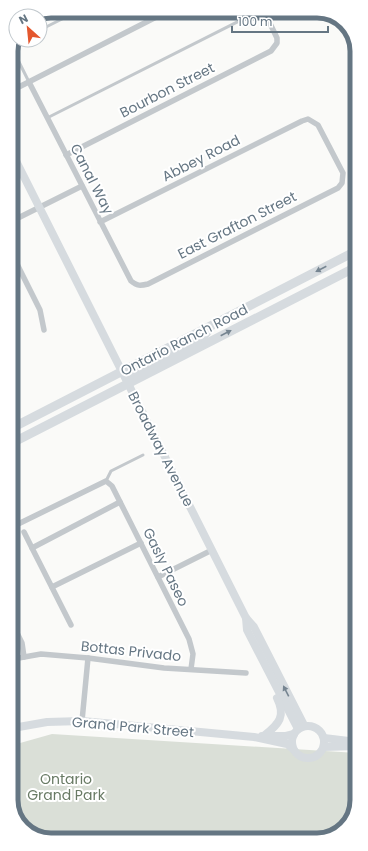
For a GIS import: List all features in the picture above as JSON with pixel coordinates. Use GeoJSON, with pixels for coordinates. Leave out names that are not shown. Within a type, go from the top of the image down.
{"type":"FeatureCollection","features":[{"type":"Feature","properties":{"kind":"main road","name":"Ontario Ranch Road"},"geometry":{"type":"LineString","coordinates":[[18,425],[350,254]]}},
{"type":"Feature","properties":{"kind":"main road","name":"Ontario Ranch Road"},"geometry":{"type":"LineString","coordinates":[[18,439],[350,270]]}},
{"type":"Feature","properties":{"kind":"main road"},"geometry":{"type":"LineString","coordinates":[[129,383],[129,379],[133,374],[203,337],[212,326]]}},
{"type":"Feature","properties":{"kind":"main road"},"geometry":{"type":"LineString","coordinates":[[35,431],[42,419],[121,379],[122,371]]}},
{"type":"Feature","properties":{"kind":"street"},"geometry":{"type":"LineString","coordinates":[[18,88],[154,18]]}},
{"type":"Feature","properties":{"kind":"street","name":"Bourbon Street"},"geometry":{"type":"LineString","coordinates":[[66,155],[271,51],[277,44],[277,38],[267,18]]}},
{"type":"Feature","properties":{"kind":"street","name":"Canal Way"},"geometry":{"type":"LineString","coordinates":[[29,82],[100,222],[131,280],[136,285]]}},
{"type":"Feature","properties":{"kind":"street","name":"Abbey Road"},"geometry":{"type":"LineString","coordinates":[[100,222],[302,120],[308,119],[314,121]]}},
{"type":"Feature","properties":{"kind":"street","name":"East Grafton Street"},"geometry":{"type":"LineString","coordinates":[[136,285],[142,286],[148,284],[338,188],[344,178],[318,125],[314,121]]}},
{"type":"Feature","properties":{"kind":"street","name":"Broadway Avenue"},"geometry":{"type":"LineString","coordinates":[[18,165],[246,618],[254,627],[298,729]]}},
{"type":"Feature","properties":{"kind":"street"},"geometry":{"type":"LineString","coordinates":[[18,218],[82,186]]}},
{"type":"Feature","properties":{"kind":"street"},"geometry":{"type":"LineString","coordinates":[[18,266],[40,310],[44,330]]}},
{"type":"Feature","properties":{"kind":"street"},"geometry":{"type":"LineString","coordinates":[[18,524],[106,481]]}},
{"type":"Feature","properties":{"kind":"street","name":"Gasly Paseo"},"geometry":{"type":"LineString","coordinates":[[106,481],[112,486],[189,639],[193,654],[191,669]]}},
{"type":"Feature","properties":{"kind":"street"},"geometry":{"type":"LineString","coordinates":[[32,548],[120,502]]}},
{"type":"Feature","properties":{"kind":"street"},"geometry":{"type":"LineString","coordinates":[[24,532],[71,625]]}},
{"type":"Feature","properties":{"kind":"street"},"geometry":{"type":"LineString","coordinates":[[52,587],[141,543]]}},
{"type":"Feature","properties":{"kind":"street"},"geometry":{"type":"LineString","coordinates":[[158,577],[212,550]]}},
{"type":"Feature","properties":{"kind":"street","name":"Broadway Avenue"},"geometry":{"type":"LineString","coordinates":[[246,618],[247,630],[298,729]]}},
{"type":"Feature","properties":{"kind":"street"},"geometry":{"type":"LineString","coordinates":[[247,630],[253,651],[280,704],[280,719],[276,727],[265,735]]}},
{"type":"Feature","properties":{"kind":"street"},"geometry":{"type":"LineString","coordinates":[[18,635],[22,643],[24,657]]}},
{"type":"Feature","properties":{"kind":"street","name":"Bottas Privado"},"geometry":{"type":"LineString","coordinates":[[18,658],[41,654],[246,673]]}},
{"type":"Feature","properties":{"kind":"street"},"geometry":{"type":"LineString","coordinates":[[82,721],[88,658]]}},
{"type":"Feature","properties":{"kind":"street","name":"Grand Park Street"},"geometry":{"type":"LineString","coordinates":[[18,727],[47,722],[82,721],[254,737],[288,744],[293,749]]}},
{"type":"Feature","properties":{"kind":"street"},"geometry":{"type":"LineString","coordinates":[[315,727],[323,734],[324,743],[318,755],[309,758],[300,756],[293,749],[291,742],[298,729],[315,727]]}},
{"type":"Feature","properties":{"kind":"street","name":"Grand Park Street"},"geometry":{"type":"LineString","coordinates":[[254,737],[265,735],[286,736],[298,729]]}},
{"type":"Feature","properties":{"kind":"street"},"geometry":{"type":"LineString","coordinates":[[324,743],[350,742]]}},
{"type":"Feature","properties":{"kind":"street"},"geometry":{"type":"LineString","coordinates":[[324,743],[350,745]]}},
{"type":"Feature","properties":{"kind":"lane"},"geometry":{"type":"LineString","coordinates":[[48,26],[64,18]]}},
{"type":"Feature","properties":{"kind":"lane"},"geometry":{"type":"LineString","coordinates":[[47,118],[245,18]]}},
{"type":"Feature","properties":{"kind":"lane"},"geometry":{"type":"LineString","coordinates":[[18,60],[29,82]]}},
{"type":"Feature","properties":{"kind":"lane"},"geometry":{"type":"LineString","coordinates":[[106,481],[111,471],[143,454]]}},
{"type":"Feature","properties":{"kind":"green space","name":"Ontario Grand Park"},"geometry":{"type":"Polygon","coordinates":[[[52,734],[350,753],[350,804],[344,818],[337,826],[331,830],[321,833],[49,833],[37,830],[22,816],[18,800],[18,744],[52,734]]]}}]}
